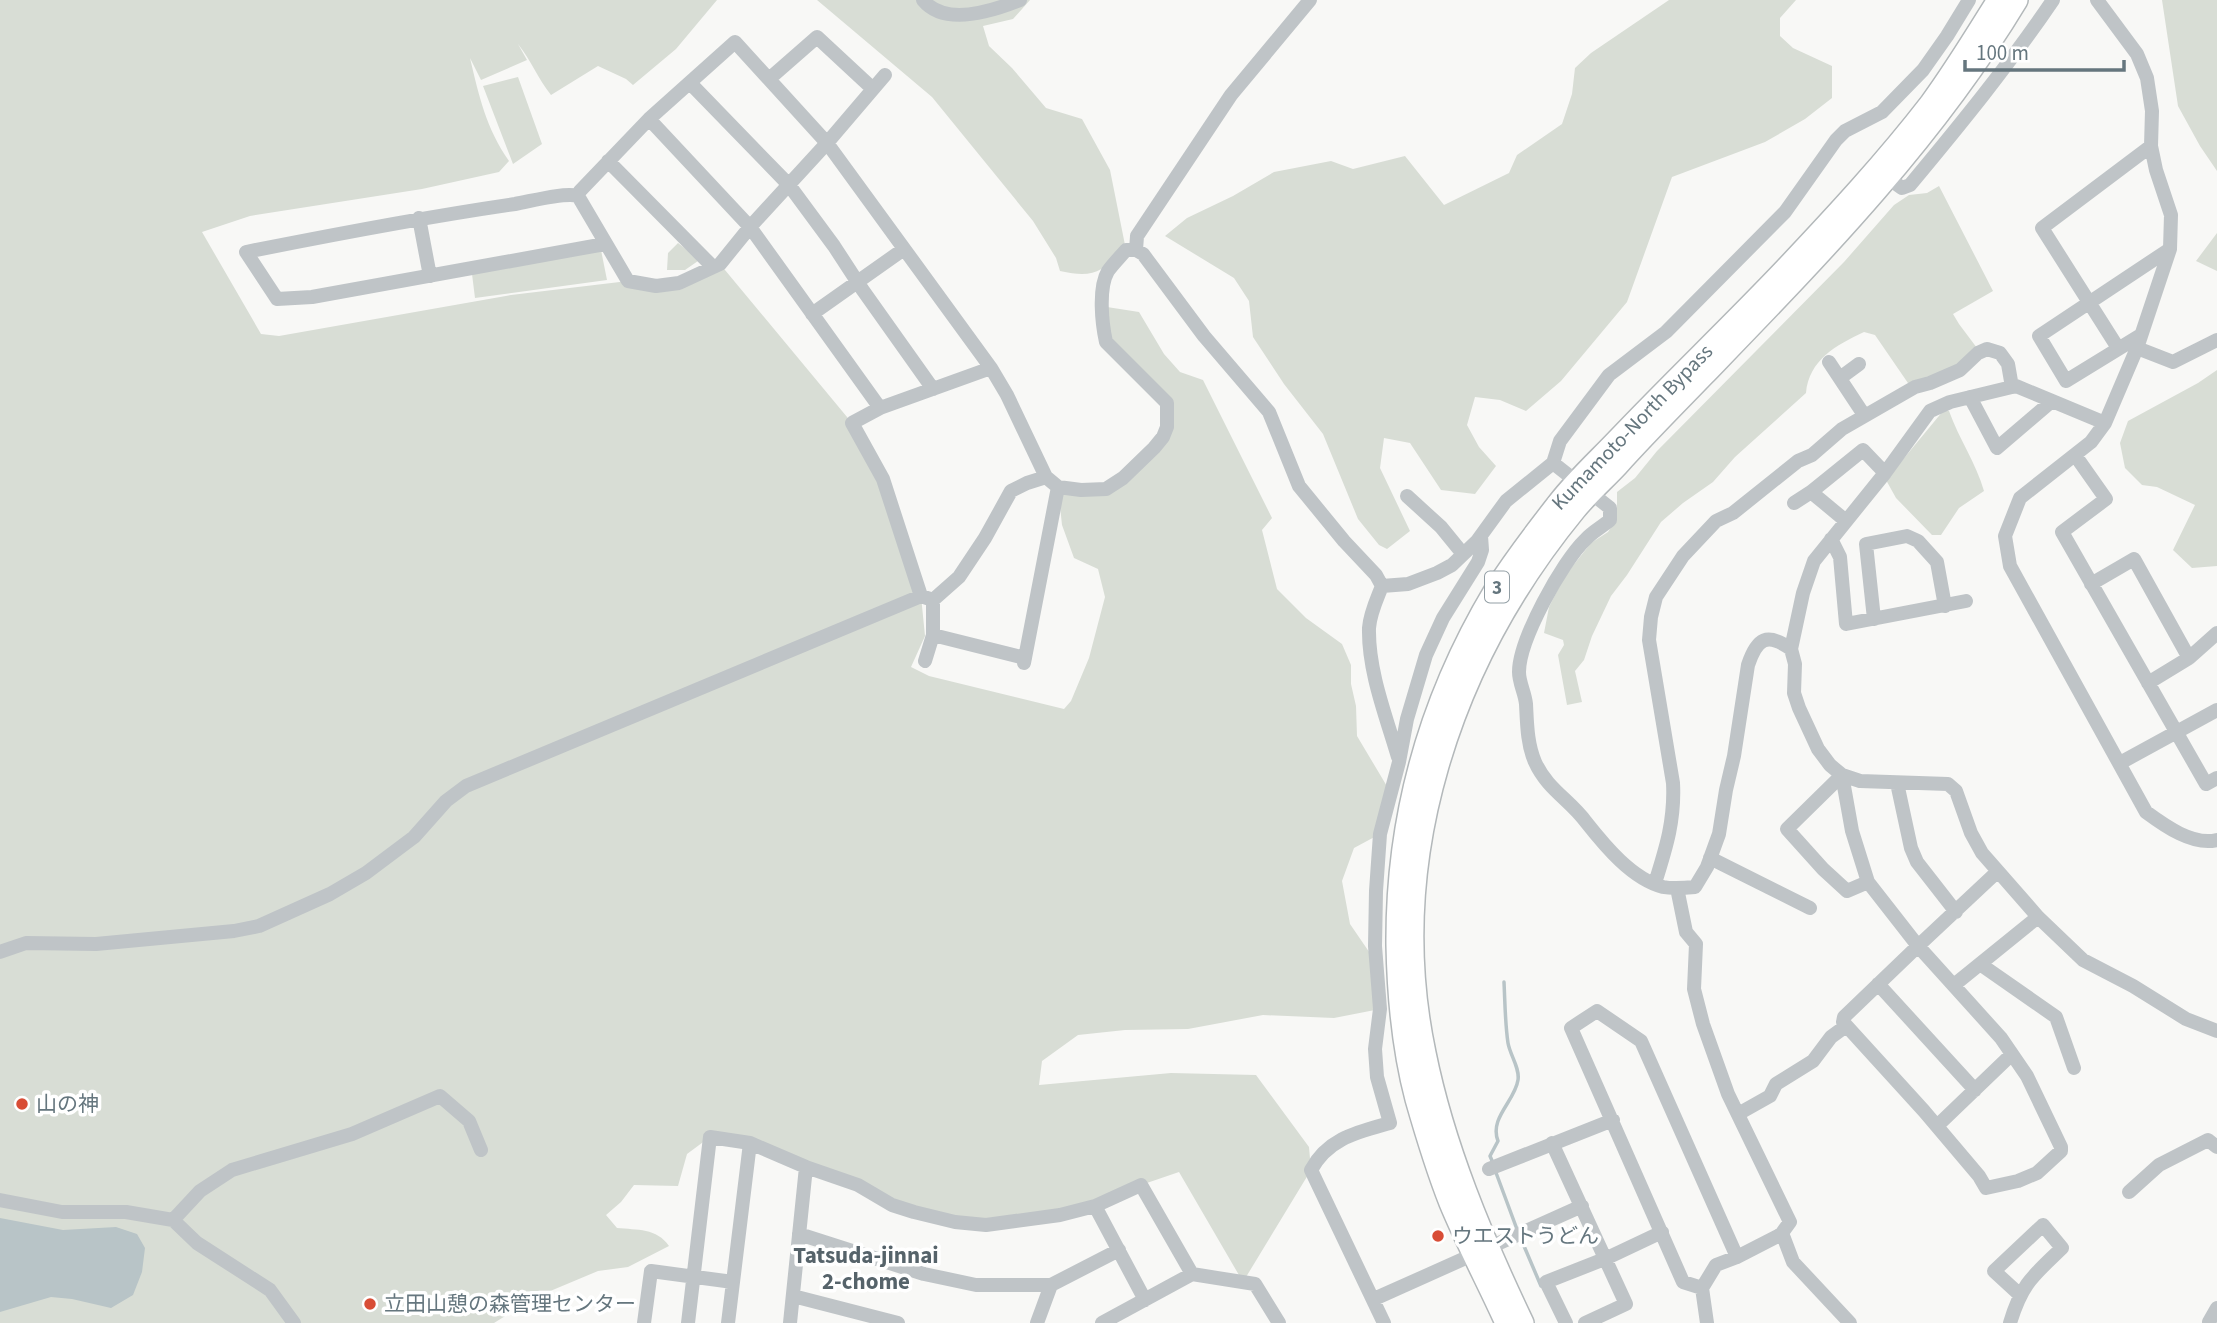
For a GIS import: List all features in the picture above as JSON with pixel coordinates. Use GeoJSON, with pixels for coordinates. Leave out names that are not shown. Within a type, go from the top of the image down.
{"type":"FeatureCollection","features":[{"type":"Feature","properties":{"kind":"highway","name":"Kumamoto-North Bypass"},"geometry":{"type":"LineString","coordinates":[[1506,1323],[1442,1121],[1424,1051],[1416,989],[1413,940],[1416,873],[1433,778],[1442,749],[1473,670],[1507,607],[1575,510],[1585,487],[1863,184],[1929,104],[1998,0]]}},
{"type":"Feature","properties":{"kind":"highway","name":"Kumamoto-North Bypass"},"geometry":{"type":"LineString","coordinates":[[1585,487],[1833,240],[1888,178],[1965,81],[2017,0]]}},
{"type":"Feature","properties":{"kind":"highway","name":"Kumamoto-North Bypass"},"geometry":{"type":"LineString","coordinates":[[1481,1251],[1523,1323]]}},
{"type":"Feature","properties":{"kind":"street"},"geometry":{"type":"LineString","coordinates":[[923,0],[928,6],[949,15],[976,13],[1020,0]]}},
{"type":"Feature","properties":{"kind":"street"},"geometry":{"type":"LineString","coordinates":[[1136,250],[1137,236],[1231,95],[1310,0]]}},
{"type":"Feature","properties":{"kind":"street"},"geometry":{"type":"LineString","coordinates":[[1382,586],[1408,584],[1452,565],[1481,536],[1506,501],[1553,463],[1560,441],[1609,375],[1666,332],[1786,212],[1836,139],[1845,131],[1882,112],[1929,61],[1969,0]]}},
{"type":"Feature","properties":{"kind":"street"},"geometry":{"type":"LineString","coordinates":[[1888,178],[1902,188],[1910,186],[2029,36],[2053,0]]}},
{"type":"Feature","properties":{"kind":"street"},"geometry":{"type":"LineString","coordinates":[[2097,0],[2137,54],[2147,78],[2152,111],[2151,146],[2171,215],[2170,249],[2139,341],[2105,423],[2091,442],[2020,498],[2005,536],[2010,566],[2146,812],[2177,833],[2207,842],[2217,840]]}},
{"type":"Feature","properties":{"kind":"street"},"geometry":{"type":"LineString","coordinates":[[769,79],[817,37],[873,89]]}},
{"type":"Feature","properties":{"kind":"street"},"geometry":{"type":"LineString","coordinates":[[885,75],[827,143],[750,228],[720,264],[679,283],[664,286],[628,281],[579,196],[580,191],[649,119],[735,42],[827,143],[990,368],[1007,396],[1046,477],[1058,487],[1106,489],[1123,478],[1154,449],[1167,427],[1167,403],[1106,342],[1103,329],[1101,307],[1106,273],[1126,250],[1136,250],[1143,254],[1204,336],[1269,412],[1299,486],[1376,575],[1382,586]]}},
{"type":"Feature","properties":{"kind":"street"},"geometry":{"type":"LineString","coordinates":[[1929,61],[1949,76]]}},
{"type":"Feature","properties":{"kind":"street"},"geometry":{"type":"LineString","coordinates":[[691,83],[789,185],[933,389]]}},
{"type":"Feature","properties":{"kind":"street"},"geometry":{"type":"LineString","coordinates":[[649,119],[750,228],[880,408]]}},
{"type":"Feature","properties":{"kind":"street"},"geometry":{"type":"LineString","coordinates":[[2118,348],[2042,228],[2151,146]]}},
{"type":"Feature","properties":{"kind":"street"},"geometry":{"type":"LineString","coordinates":[[608,161],[713,267]]}},
{"type":"Feature","properties":{"kind":"street"},"geometry":{"type":"LineString","coordinates":[[579,196],[570,194],[419,218],[246,252],[277,299],[312,297],[605,244]]}},
{"type":"Feature","properties":{"kind":"street"},"geometry":{"type":"LineString","coordinates":[[419,218],[430,276]]}},
{"type":"Feature","properties":{"kind":"street"},"geometry":{"type":"LineString","coordinates":[[812,314],[904,249]]}},
{"type":"Feature","properties":{"kind":"street"},"geometry":{"type":"LineString","coordinates":[[2170,249],[2039,336],[2066,381],[2118,348],[2139,341],[2174,362],[2217,340]]}},
{"type":"Feature","properties":{"kind":"street"},"geometry":{"type":"LineString","coordinates":[[1655,883],[1672,822],[1674,800],[1649,640],[1656,597],[1683,556],[1716,521],[1733,513],[1798,461],[1812,455],[1842,429],[1915,387],[1954,373],[1978,353],[1987,349],[2000,353],[2008,364],[2011,387]]}},
{"type":"Feature","properties":{"kind":"street"},"geometry":{"type":"LineString","coordinates":[[1829,362],[1864,415]]}},
{"type":"Feature","properties":{"kind":"street"},"geometry":{"type":"LineString","coordinates":[[1840,378],[1859,364]]}},
{"type":"Feature","properties":{"kind":"street"},"geometry":{"type":"LineString","coordinates":[[925,661],[933,635],[927,598],[883,479],[852,423],[880,408],[990,368]]}},
{"type":"Feature","properties":{"kind":"street"},"geometry":{"type":"LineString","coordinates":[[2105,423],[2016,386],[1950,402],[1930,411],[1885,473],[1814,561],[1803,593],[1791,649],[1795,664],[1794,693],[1818,749],[1842,775],[1860,781],[1948,784],[1956,791],[1971,833],[1982,853],[2038,917],[2083,960],[2133,986],[2186,1019],[2217,1031]]}},
{"type":"Feature","properties":{"kind":"street"},"geometry":{"type":"LineString","coordinates":[[1970,397],[1997,448],[2052,401]]}},
{"type":"Feature","properties":{"kind":"street"},"geometry":{"type":"LineString","coordinates":[[1794,503],[1863,450],[1885,473]]}},
{"type":"Feature","properties":{"kind":"street"},"geometry":{"type":"LineString","coordinates":[[2075,455],[2106,499],[2062,532],[2206,784],[2217,778]]}},
{"type":"Feature","properties":{"kind":"street"},"geometry":{"type":"LineString","coordinates":[[1553,463],[1610,508],[1610,520],[1586,539],[1571,556],[1544,600],[1526,642],[1519,673],[1526,699],[1534,761],[1549,785],[1577,810],[1598,837],[1635,873],[1655,883],[1676,888],[1695,887],[1710,859],[1719,834],[1748,665],[1753,651],[1757,644],[1768,639],[1779,640],[1791,649]]}},
{"type":"Feature","properties":{"kind":"street"},"geometry":{"type":"LineString","coordinates":[[0,952],[26,943],[96,944],[234,931],[259,926],[330,894],[366,873],[414,837],[446,801],[466,786],[927,598],[959,577],[1012,491],[1046,477]]}},
{"type":"Feature","properties":{"kind":"street"},"geometry":{"type":"LineString","coordinates":[[933,635],[1024,661],[1058,487]]}},
{"type":"Feature","properties":{"kind":"street"},"geometry":{"type":"LineString","coordinates":[[1811,492],[1846,522]]}},
{"type":"Feature","properties":{"kind":"street"},"geometry":{"type":"LineString","coordinates":[[1407,496],[1441,527],[1463,554]]}},
{"type":"Feature","properties":{"kind":"street"},"geometry":{"type":"LineString","coordinates":[[1384,1323],[1311,1170],[1316,1160],[1343,1137],[1390,1123],[1377,1077],[1376,1058],[1380,1010],[1375,946],[1380,834],[1407,719],[1426,655],[1443,618],[1478,562],[1482,550],[1481,536]]}},
{"type":"Feature","properties":{"kind":"street"},"geometry":{"type":"LineString","coordinates":[[1874,619],[1866,544],[1907,536],[1919,541],[1937,562],[1945,606]]}},
{"type":"Feature","properties":{"kind":"street"},"geometry":{"type":"LineString","coordinates":[[1831,539],[1840,557],[1846,624],[1966,601]]}},
{"type":"Feature","properties":{"kind":"street"},"geometry":{"type":"LineString","coordinates":[[2091,584],[2134,559],[2189,658]]}},
{"type":"Feature","properties":{"kind":"street"},"geometry":{"type":"LineString","coordinates":[[1382,586],[1369,626],[1371,652],[1399,762]]}},
{"type":"Feature","properties":{"kind":"street"},"geometry":{"type":"LineString","coordinates":[[2148,683],[2189,658],[2217,633]]}},
{"type":"Feature","properties":{"kind":"street"},"geometry":{"type":"LineString","coordinates":[[2120,763],[2217,710]]}},
{"type":"Feature","properties":{"kind":"street"},"geometry":{"type":"LineString","coordinates":[[1842,775],[1852,831],[1868,882],[1918,946],[2001,1038],[2027,1076],[2048,1116],[2061,1151],[2037,1173],[2018,1181],[1986,1188],[1937,1126],[1846,1026],[1843,1018],[1918,946],[1956,912],[1997,872]]}},
{"type":"Feature","properties":{"kind":"street"},"geometry":{"type":"LineString","coordinates":[[1842,775],[1787,829],[1847,891],[1868,882]]}},
{"type":"Feature","properties":{"kind":"street"},"geometry":{"type":"LineString","coordinates":[[1897,783],[1911,848],[1917,862],[1956,912]]}},
{"type":"Feature","properties":{"kind":"street"},"geometry":{"type":"LineString","coordinates":[[1710,859],[1810,908]]}},
{"type":"Feature","properties":{"kind":"street"},"geometry":{"type":"LineString","coordinates":[[1676,888],[1686,932],[1696,944],[1694,989],[1703,1024],[1728,1094],[1790,1222],[1782,1234],[1716,1265],[1702,1288],[1707,1323]]}},
{"type":"Feature","properties":{"kind":"street"},"geometry":{"type":"LineString","coordinates":[[1954,985],[2038,917]]}},
{"type":"Feature","properties":{"kind":"street"},"geometry":{"type":"LineString","coordinates":[[1980,964],[2056,1017],[2074,1069]]}},
{"type":"Feature","properties":{"kind":"street"},"geometry":{"type":"LineString","coordinates":[[1878,984],[1975,1090]]}},
{"type":"Feature","properties":{"kind":"street"},"geometry":{"type":"LineString","coordinates":[[1702,1288],[1682,1282],[1613,1120],[1570,1028],[1597,1012],[1641,1041],[1737,1257]]}},
{"type":"Feature","properties":{"kind":"street"},"geometry":{"type":"LineString","coordinates":[[1738,1114],[1770,1096],[1776,1084],[1814,1061],[1831,1037],[1846,1026]]}},
{"type":"Feature","properties":{"kind":"street"},"geometry":{"type":"LineString","coordinates":[[1937,1126],[2012,1054]]}},
{"type":"Feature","properties":{"kind":"street"},"geometry":{"type":"LineString","coordinates":[[173,1220],[200,1191],[232,1170],[352,1133],[440,1096],[470,1121],[481,1150]]}},
{"type":"Feature","properties":{"kind":"street"},"geometry":{"type":"LineString","coordinates":[[1489,1169],[1613,1120]]}},
{"type":"Feature","properties":{"kind":"street"},"geometry":{"type":"LineString","coordinates":[[688,1323],[710,1137],[750,1143],[858,1185],[891,1205],[955,1222],[986,1225],[1060,1215],[1095,1206],[1141,1185],[1192,1274]]}},
{"type":"Feature","properties":{"kind":"street"},"geometry":{"type":"LineString","coordinates":[[2129,1192],[2159,1165],[2171,1158],[2208,1140],[2217,1147]]}},
{"type":"Feature","properties":{"kind":"street"},"geometry":{"type":"LineString","coordinates":[[729,1323],[750,1143]]}},
{"type":"Feature","properties":{"kind":"street"},"geometry":{"type":"LineString","coordinates":[[1552,1143],[1626,1304],[1585,1323]]}},
{"type":"Feature","properties":{"kind":"street"},"geometry":{"type":"LineString","coordinates":[[790,1323],[806,1167]]}},
{"type":"Feature","properties":{"kind":"street"},"geometry":{"type":"LineString","coordinates":[[0,1200],[62,1212],[126,1212],[173,1220],[197,1243],[270,1290],[294,1323]]}},
{"type":"Feature","properties":{"kind":"street"},"geometry":{"type":"LineString","coordinates":[[1095,1206],[1145,1300]]}},
{"type":"Feature","properties":{"kind":"street"},"geometry":{"type":"LineString","coordinates":[[1374,1299],[1582,1206]]}},
{"type":"Feature","properties":{"kind":"street"},"geometry":{"type":"LineString","coordinates":[[2010,1323],[2020,1294],[2028,1282],[2062,1248],[2043,1225],[1994,1271],[2020,1294]]}},
{"type":"Feature","properties":{"kind":"street"},"geometry":{"type":"LineString","coordinates":[[1566,1323],[1546,1282],[1607,1258],[1662,1232]]}},
{"type":"Feature","properties":{"kind":"street"},"geometry":{"type":"LineString","coordinates":[[799,1234],[924,1275],[976,1284],[1051,1285],[1118,1250]]}},
{"type":"Feature","properties":{"kind":"street"},"geometry":{"type":"LineString","coordinates":[[1782,1234],[1793,1262],[1850,1323]]}},
{"type":"Feature","properties":{"kind":"street"},"geometry":{"type":"LineString","coordinates":[[644,1323],[651,1271],[733,1282]]}},
{"type":"Feature","properties":{"kind":"street"},"geometry":{"type":"LineString","coordinates":[[1102,1323],[1192,1274],[1255,1284],[1279,1323]]}},
{"type":"Feature","properties":{"kind":"street"},"geometry":{"type":"LineString","coordinates":[[1037,1323],[1051,1285]]}},
{"type":"Feature","properties":{"kind":"street"},"geometry":{"type":"LineString","coordinates":[[793,1296],[898,1323]]}},
{"type":"Feature","properties":{"kind":"street"},"geometry":{"type":"LineString","coordinates":[[2208,1323],[2217,1308]]}},
{"type":"Feature","properties":{"kind":"street"},"geometry":{"type":"LineString","coordinates":[[2208,1323],[2217,1321]]}},
{"type":"Feature","properties":{"kind":"shaded area"},"geometry":{"type":"Polygon","coordinates":[[[0,0],[717,0],[676,49],[633,85],[598,66],[551,95],[518,44],[527,60],[481,80],[470,58],[489,124],[509,161],[499,172],[422,189],[250,216],[202,232],[261,334],[279,336],[511,295],[628,281],[656,286],[720,264],[852,423],[873,459],[921,596],[925,636],[911,667],[929,676],[1064,709],[1071,701],[1089,658],[1105,597],[1098,569],[1074,558],[1062,525],[1058,487],[1106,489],[1154,448],[1167,403],[1103,329],[1107,307],[1139,312],[1164,354],[1180,372],[1203,380],[1272,518],[1262,530],[1277,589],[1306,618],[1342,644],[1351,665],[1357,736],[1391,793],[1380,834],[1354,848],[1342,881],[1350,924],[1376,962],[1380,1009],[1334,1018],[1263,1015],[1188,1029],[1125,1030],[1078,1035],[1042,1061],[1039,1085],[1171,1073],[1256,1075],[1309,1147],[1311,1170],[1243,1282],[1179,1172],[1141,1185],[1095,1206],[955,1222],[858,1185],[710,1137],[687,1154],[678,1186],[634,1185],[606,1215],[617,1228],[653,1233],[669,1246],[628,1267],[598,1271],[536,1297],[494,1323],[0,1323],[0,0]]]}},
{"type":"Feature","properties":{"kind":"shaded area"},"geometry":{"type":"Polygon","coordinates":[[[817,0],[1030,0],[1013,19],[983,26],[989,46],[1046,108],[1082,119],[1110,170],[1126,250],[1096,271],[1081,274],[1060,271],[1056,258],[1033,221],[932,97],[817,0]]]}},
{"type":"Feature","properties":{"kind":"shaded area"},"geometry":{"type":"Polygon","coordinates":[[[1669,0],[1796,0],[1780,18],[1780,36],[1793,48],[1832,66],[1832,98],[1805,119],[1765,142],[1672,177],[1627,302],[1561,381],[1526,411],[1500,400],[1475,397],[1467,425],[1479,447],[1496,466],[1475,494],[1441,490],[1410,443],[1384,438],[1380,468],[1410,531],[1387,549],[1379,545],[1358,519],[1323,434],[1284,384],[1253,337],[1249,301],[1234,278],[1165,236],[1187,218],[1274,172],[1331,161],[1353,169],[1405,156],[1444,205],[1509,173],[1517,155],[1562,124],[1572,94],[1575,68],[1591,53],[1669,0]]]}},
{"type":"Feature","properties":{"kind":"shaded area"},"geometry":{"type":"Polygon","coordinates":[[[2162,0],[2217,0],[2217,171],[2178,106],[2162,0]]]}},
{"type":"Feature","properties":{"kind":"shaded area"},"geometry":{"type":"Polygon","coordinates":[[[518,77],[542,144],[513,164],[483,86],[518,77]]]}},
{"type":"Feature","properties":{"kind":"shaded area"},"geometry":{"type":"Polygon","coordinates":[[[1939,186],[1993,291],[1953,314],[1977,348],[1950,372],[1910,386],[1875,335],[1864,332],[1834,348],[1812,371],[1806,393],[1735,457],[1713,482],[1661,522],[1611,596],[1584,660],[1575,671],[1582,702],[1567,705],[1558,655],[1564,645],[1563,640],[1544,633],[1549,607],[1564,577],[1591,543],[1608,532],[1613,524],[1617,510],[1617,492],[1635,478],[1657,451],[1844,262],[1894,205],[1909,195],[1927,193],[1939,186]]]}},
{"type":"Feature","properties":{"kind":"shaded area"},"geometry":{"type":"Polygon","coordinates":[[[2217,233],[2217,271],[2196,261],[2217,233]]]}},
{"type":"Feature","properties":{"kind":"shaded area"},"geometry":{"type":"Polygon","coordinates":[[[678,243],[698,261],[685,270],[667,270],[668,253],[678,243]]]}},
{"type":"Feature","properties":{"kind":"shaded area"},"geometry":{"type":"Polygon","coordinates":[[[601,250],[607,280],[475,298],[472,274],[601,250]]]}},
{"type":"Feature","properties":{"kind":"shaded area"},"geometry":{"type":"Polygon","coordinates":[[[2217,370],[2217,566],[2192,568],[2173,550],[2195,505],[2157,487],[2142,485],[2125,468],[2120,443],[2128,421],[2217,370]]]}},
{"type":"Feature","properties":{"kind":"shaded area"},"geometry":{"type":"Polygon","coordinates":[[[1943,411],[1949,411],[1984,491],[1959,508],[1941,535],[1932,535],[1896,498],[1886,480],[1943,411]]]}},
{"type":"Feature","properties":{"kind":"shaded area"},"geometry":{"type":"Polygon","coordinates":[[[0,1218],[63,1230],[116,1227],[137,1234],[145,1248],[142,1272],[133,1295],[111,1308],[51,1297],[0,1312],[0,1218]]]}},
{"type":"Feature","properties":{"kind":"waterway"},"geometry":{"type":"LineString","coordinates":[[1493,1163],[1490,1156],[1498,1141],[1497,1125],[1518,1080],[1518,1071],[1508,1043],[1504,982]]}},
{"type":"Feature","properties":{"kind":"waterway"},"geometry":{"type":"LineString","coordinates":[[1495,1170],[1518,1232]]}},
{"type":"Feature","properties":{"kind":"waterway"},"geometry":{"type":"LineString","coordinates":[[1521,1239],[1541,1286]]}},
{"type":"Feature","properties":{"kind":"place","name":"山の神"},"geometry":{"type":"Point","coordinates":[22,1104]}},
{"type":"Feature","properties":{"kind":"place","name":"ウエストうどん"},"geometry":{"type":"Point","coordinates":[1438,1236]}},
{"type":"Feature","properties":{"kind":"place","name":"立田山憩の森管理センター"},"geometry":{"type":"Point","coordinates":[370,1304]}},
{"type":"Feature","properties":{"kind":"district","name":"Tatsuda-jinnai 2-chome"},"geometry":{"type":"Point","coordinates":[866,1268]}}]}
